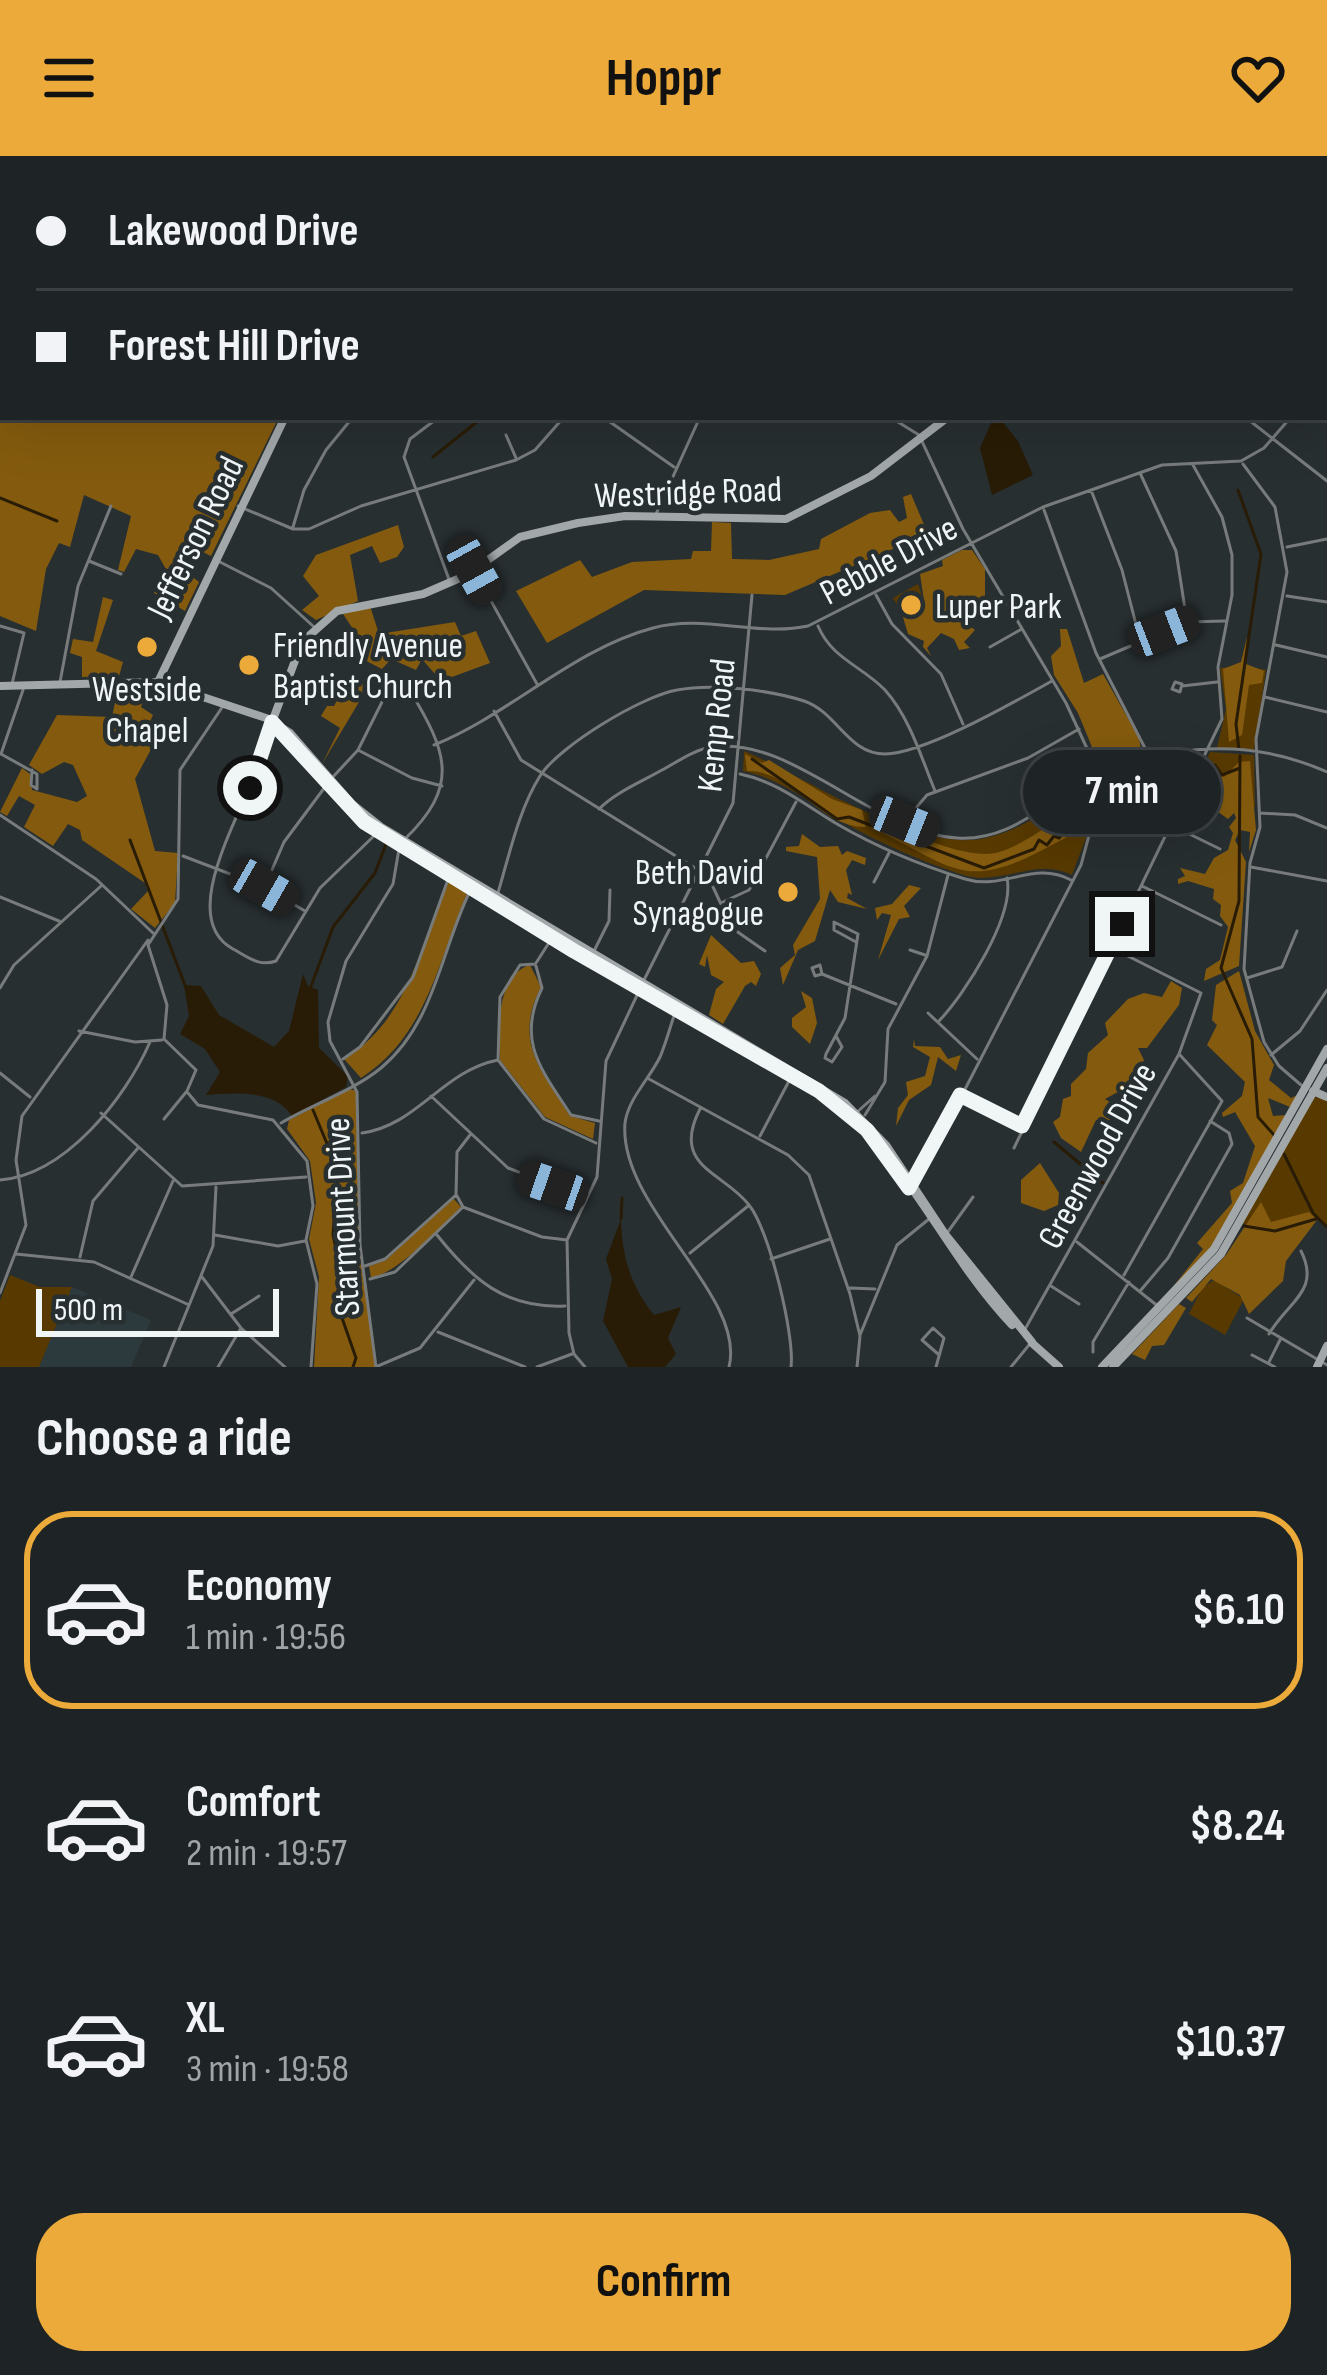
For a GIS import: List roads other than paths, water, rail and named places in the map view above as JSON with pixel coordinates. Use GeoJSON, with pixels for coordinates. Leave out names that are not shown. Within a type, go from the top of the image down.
{"type":"FeatureCollection","features":[{"type":"Feature","properties":{"kind":"main road","name":"Jefferson Road"},"geometry":{"type":"LineString","coordinates":[[158,682],[238,506],[283,420]]}},
{"type":"Feature","properties":{"kind":"main road","name":"Westridge Road"},"geometry":{"type":"LineString","coordinates":[[315,627],[348,607],[406,599],[451,583],[532,532],[617,516],[786,519],[852,488],[922,442],[945,420]]}},
{"type":"Feature","properties":{"kind":"main road"},"geometry":{"type":"LineString","coordinates":[[272,722],[298,651],[315,627]]}},
{"type":"Feature","properties":{"kind":"main road"},"geometry":{"type":"LineString","coordinates":[[0,686],[158,682],[226,702],[290,734],[329,781],[386,836],[402,843]]}},
{"type":"Feature","properties":{"kind":"main road"},"geometry":{"type":"LineString","coordinates":[[329,781],[402,843],[793,1073],[857,1117],[1023,1333]]}},
{"type":"Feature","properties":{"kind":"main road"},"geometry":{"type":"LineString","coordinates":[[451,873],[552,938],[793,1073]]}},
{"type":"Feature","properties":{"kind":"main road"},"geometry":{"type":"LineString","coordinates":[[1113,1367],[1221,1254],[1327,1049]]}},
{"type":"Feature","properties":{"kind":"main road"},"geometry":{"type":"LineString","coordinates":[[1102,1367],[1214,1249],[1327,1068]]}},
{"type":"Feature","properties":{"kind":"main road"},"geometry":{"type":"LineString","coordinates":[[1310,1089],[1327,1097]]}},
{"type":"Feature","properties":{"kind":"main road"},"geometry":{"type":"LineString","coordinates":[[911,1186],[929,1219],[1023,1333],[1060,1367]]}},
{"type":"Feature","properties":{"kind":"main road"},"geometry":{"type":"LineString","coordinates":[[1321,1364],[1327,1346]]}},
{"type":"Feature","properties":{"kind":"street"},"geometry":{"type":"LineString","coordinates":[[293,529],[304,490],[326,449],[350,420]]}},
{"type":"Feature","properties":{"kind":"street"},"geometry":{"type":"LineString","coordinates":[[436,420],[406,444],[415,492],[451,583]]}},
{"type":"Feature","properties":{"kind":"street"},"geometry":{"type":"LineString","coordinates":[[238,506],[293,529],[317,527],[362,506],[516,460],[535,450],[561,420]]}},
{"type":"Feature","properties":{"kind":"street"},"geometry":{"type":"LineString","coordinates":[[607,420],[675,468]]}},
{"type":"Feature","properties":{"kind":"street"},"geometry":{"type":"LineString","coordinates":[[656,516],[699,420]]}},
{"type":"Feature","properties":{"kind":"street"},"geometry":{"type":"LineString","coordinates":[[896,420],[909,426],[922,442],[970,542],[1079,729],[1096,778],[1093,836],[911,1186]]}},
{"type":"Feature","properties":{"kind":"street"},"geometry":{"type":"LineString","coordinates":[[1250,420],[1327,482]]}},
{"type":"Feature","properties":{"kind":"street"},"geometry":{"type":"LineString","coordinates":[[1289,420],[1275,437],[1241,461],[1270,496],[1286,547],[1284,596],[1256,753],[1260,813],[1250,866],[1245,978],[1252,1013],[1271,1055],[1310,1089]]}},
{"type":"Feature","properties":{"kind":"street"},"geometry":{"type":"LineString","coordinates":[[506,435],[516,460]]}},
{"type":"Feature","properties":{"kind":"street","name":"Pebble Drive"},"geometry":{"type":"LineString","coordinates":[[434,745],[656,627],[690,623],[788,630],[817,623],[1043,507],[1140,472],[1241,461]]}},
{"type":"Feature","properties":{"kind":"street"},"geometry":{"type":"LineString","coordinates":[[1014,1148],[1210,749],[1223,712],[1219,682],[1233,576],[1228,539],[1192,463]]}},
{"type":"Feature","properties":{"kind":"street"},"geometry":{"type":"LineString","coordinates":[[1140,472],[1176,551],[1187,622]]}},
{"type":"Feature","properties":{"kind":"street"},"geometry":{"type":"LineString","coordinates":[[1091,490],[1116,549],[1140,640]]}},
{"type":"Feature","properties":{"kind":"street"},"geometry":{"type":"LineString","coordinates":[[60,684],[88,561],[111,506]]}},
{"type":"Feature","properties":{"kind":"street"},"geometry":{"type":"LineString","coordinates":[[1043,507],[1100,659],[1149,756]]}},
{"type":"Feature","properties":{"kind":"street"},"geometry":{"type":"LineString","coordinates":[[1286,547],[1327,538]]}},
{"type":"Feature","properties":{"kind":"street"},"geometry":{"type":"LineString","coordinates":[[213,559],[272,587],[315,627]]}},
{"type":"Feature","properties":{"kind":"street"},"geometry":{"type":"LineString","coordinates":[[88,561],[121,574]]}},
{"type":"Feature","properties":{"kind":"street"},"geometry":{"type":"LineString","coordinates":[[474,570],[538,686]]}},
{"type":"Feature","properties":{"kind":"street"},"geometry":{"type":"LineString","coordinates":[[876,594],[892,624],[941,674],[964,726]]}},
{"type":"Feature","properties":{"kind":"street","name":"Kemp Road"},"geometry":{"type":"LineString","coordinates":[[567,1240],[597,1177],[606,1061],[729,813],[740,774],[752,595]]}},
{"type":"Feature","properties":{"kind":"street"},"geometry":{"type":"LineString","coordinates":[[1284,596],[1327,602]]}},
{"type":"Feature","properties":{"kind":"street"},"geometry":{"type":"LineString","coordinates":[[1100,659],[1187,622],[1227,622]]}},
{"type":"Feature","properties":{"kind":"street"},"geometry":{"type":"LineString","coordinates":[[817,623],[830,649],[890,697],[935,791]]}},
{"type":"Feature","properties":{"kind":"street"},"geometry":{"type":"LineString","coordinates":[[0,626],[24,633],[12,686]]}},
{"type":"Feature","properties":{"kind":"street"},"geometry":{"type":"LineString","coordinates":[[990,646],[1022,629]]}},
{"type":"Feature","properties":{"kind":"street"},"geometry":{"type":"LineString","coordinates":[[1274,644],[1327,657]]}},
{"type":"Feature","properties":{"kind":"street"},"geometry":{"type":"LineString","coordinates":[[496,898],[541,774],[571,744],[670,691],[745,693],[815,705],[853,742],[870,751],[893,754],[964,726],[1052,681]]}},
{"type":"Feature","properties":{"kind":"street"},"geometry":{"type":"LineString","coordinates":[[1182,686],[1219,682]]}},
{"type":"Feature","properties":{"kind":"street"},"geometry":{"type":"LineString","coordinates":[[23,686],[0,755],[32,770]]}},
{"type":"Feature","properties":{"kind":"street"},"geometry":{"type":"LineString","coordinates":[[264,887],[292,829],[358,751],[386,696],[400,686],[413,696],[434,745],[444,786],[412,778],[358,751]]}},
{"type":"Feature","properties":{"kind":"street"},"geometry":{"type":"LineString","coordinates":[[1264,697],[1327,712]]}},
{"type":"Feature","properties":{"kind":"street"},"geometry":{"type":"LineString","coordinates":[[0,1293],[26,1215],[16,1142],[32,1098],[176,905],[180,770],[226,702]]}},
{"type":"Feature","properties":{"kind":"street"},"geometry":{"type":"LineString","coordinates":[[494,711],[517,756],[700,871],[716,886],[732,928],[765,951]]}},
{"type":"Feature","properties":{"kind":"street"},"geometry":{"type":"LineString","coordinates":[[272,722],[231,840],[214,867],[209,928],[220,942],[256,962],[275,961],[324,884],[386,836]]}},
{"type":"Feature","properties":{"kind":"street"},"geometry":{"type":"LineString","coordinates":[[904,822],[918,802],[935,791],[1028,758],[1079,729]]}},
{"type":"Feature","properties":{"kind":"street"},"geometry":{"type":"LineString","coordinates":[[599,808],[704,748],[742,747],[939,835],[985,836],[1031,819],[1096,778],[1188,746],[1286,755],[1327,772]]}},
{"type":"Feature","properties":{"kind":"street"},"geometry":{"type":"LineString","coordinates":[[740,774],[771,782],[891,848],[949,873],[984,883],[1045,869],[1073,880]]}},
{"type":"Feature","properties":{"kind":"street","name":"Starmount Drive"},"geometry":{"type":"LineString","coordinates":[[376,1367],[364,1265],[355,1084],[328,1034],[346,961],[393,884],[402,843],[431,813],[444,786]]}},
{"type":"Feature","properties":{"kind":"street"},"geometry":{"type":"LineString","coordinates":[[722,903],[749,890],[798,799]]}},
{"type":"Feature","properties":{"kind":"street"},"geometry":{"type":"LineString","coordinates":[[1260,813],[1295,815],[1327,828]]}},
{"type":"Feature","properties":{"kind":"street"},"geometry":{"type":"LineString","coordinates":[[0,815],[103,885],[152,936],[152,968],[167,1005],[164,1040]]}},
{"type":"Feature","properties":{"kind":"street"},"geometry":{"type":"LineString","coordinates":[[1172,825],[1220,849]]}},
{"type":"Feature","properties":{"kind":"street"},"geometry":{"type":"LineString","coordinates":[[874,882],[891,848]]}},
{"type":"Feature","properties":{"kind":"street"},"geometry":{"type":"LineString","coordinates":[[181,855],[264,887],[307,912]]}},
{"type":"Feature","properties":{"kind":"street"},"geometry":{"type":"LineString","coordinates":[[1250,866],[1327,880]]}},
{"type":"Feature","properties":{"kind":"street"},"geometry":{"type":"LineString","coordinates":[[341,1060],[360,1047],[413,977],[451,873]]}},
{"type":"Feature","properties":{"kind":"street"},"geometry":{"type":"LineString","coordinates":[[857,1117],[885,1082],[887,1029],[927,956],[949,873]]}},
{"type":"Feature","properties":{"kind":"street"},"geometry":{"type":"LineString","coordinates":[[938,1022],[965,988],[1009,904],[1007,878]]}},
{"type":"Feature","properties":{"kind":"street"},"geometry":{"type":"LineString","coordinates":[[0,988],[18,961],[103,885]]}},
{"type":"Feature","properties":{"kind":"street"},"geometry":{"type":"LineString","coordinates":[[1141,885],[1221,926]]}},
{"type":"Feature","properties":{"kind":"street"},"geometry":{"type":"LineString","coordinates":[[280,1124],[388,1061],[435,988],[471,888]]}},
{"type":"Feature","properties":{"kind":"street"},"geometry":{"type":"LineString","coordinates":[[592,955],[609,921],[610,890]]}},
{"type":"Feature","properties":{"kind":"street"},"geometry":{"type":"LineString","coordinates":[[0,897],[60,922]]}},
{"type":"Feature","properties":{"kind":"street"},"geometry":{"type":"LineString","coordinates":[[1245,978],[1282,967],[1298,931]]}},
{"type":"Feature","properties":{"kind":"street"},"geometry":{"type":"LineString","coordinates":[[552,938],[535,964],[542,988],[528,1025],[536,1058],[572,1115],[598,1121]]}},
{"type":"Feature","properties":{"kind":"street"},"geometry":{"type":"LineString","coordinates":[[836,1036],[842,1047],[835,1061],[828,1061],[826,1054],[853,987],[856,942]]}},
{"type":"Feature","properties":{"kind":"street","name":"Greenwood Drive"},"geometry":{"type":"LineString","coordinates":[[1023,1333],[1179,1054],[1201,993],[1110,947]]}},
{"type":"Feature","properties":{"kind":"street"},"geometry":{"type":"LineString","coordinates":[[910,950],[927,956]]}},
{"type":"Feature","properties":{"kind":"street"},"geometry":{"type":"LineString","coordinates":[[0,963],[11,968]]}},
{"type":"Feature","properties":{"kind":"street"},"geometry":{"type":"LineString","coordinates":[[535,964],[520,965],[502,990],[498,1060],[544,1119],[597,1143]]}},
{"type":"Feature","properties":{"kind":"street"},"geometry":{"type":"LineString","coordinates":[[822,974],[898,1005]]}},
{"type":"Feature","properties":{"kind":"street"},"geometry":{"type":"LineString","coordinates":[[1271,1055],[1300,1031],[1327,990]]}},
{"type":"Feature","properties":{"kind":"street"},"geometry":{"type":"LineString","coordinates":[[676,1009],[647,1078],[628,1109],[627,1142],[649,1206],[689,1254],[728,1337],[729,1367]]}},
{"type":"Feature","properties":{"kind":"street"},"geometry":{"type":"LineString","coordinates":[[928,1013],[979,1060]]}},
{"type":"Feature","properties":{"kind":"street"},"geometry":{"type":"LineString","coordinates":[[80,1031],[164,1040]]}},
{"type":"Feature","properties":{"kind":"street"},"geometry":{"type":"LineString","coordinates":[[164,1040],[196,1070],[187,1091],[164,1119]]}},
{"type":"Feature","properties":{"kind":"street"},"geometry":{"type":"LineString","coordinates":[[0,1180],[20,1179],[57,1160],[130,1081],[150,1042]]}},
{"type":"Feature","properties":{"kind":"street"},"geometry":{"type":"LineString","coordinates":[[1124,1275],[1222,1101],[1179,1054]]}},
{"type":"Feature","properties":{"kind":"street"},"geometry":{"type":"LineString","coordinates":[[360,1133],[398,1124],[463,1071],[498,1060]]}},
{"type":"Feature","properties":{"kind":"street"},"geometry":{"type":"LineString","coordinates":[[0,1073],[32,1098]]}},
{"type":"Feature","properties":{"kind":"street"},"geometry":{"type":"LineString","coordinates":[[759,1138],[793,1073]]}},
{"type":"Feature","properties":{"kind":"street"},"geometry":{"type":"LineString","coordinates":[[647,1078],[759,1138],[809,1175],[860,1336]]}},
{"type":"Feature","properties":{"kind":"street"},"geometry":{"type":"LineString","coordinates":[[187,1091],[198,1105],[280,1124],[307,1161],[314,1206],[306,1240],[316,1274],[311,1367]]}},
{"type":"Feature","properties":{"kind":"street"},"geometry":{"type":"LineString","coordinates":[[960,1095],[1022,1126]]}},
{"type":"Feature","properties":{"kind":"street"},"geometry":{"type":"LineString","coordinates":[[431,1096],[519,1174],[587,1198]]}},
{"type":"Feature","properties":{"kind":"street"},"geometry":{"type":"LineString","coordinates":[[702,1106],[692,1130],[698,1158],[709,1175],[750,1205],[790,1323],[790,1367]]}},
{"type":"Feature","properties":{"kind":"street"},"geometry":{"type":"LineString","coordinates":[[101,1113],[173,1181],[190,1188],[308,1177]]}},
{"type":"Feature","properties":{"kind":"street"},"geometry":{"type":"LineString","coordinates":[[1142,1290],[1168,1258],[1232,1144],[1229,1132],[1210,1121]]}},
{"type":"Feature","properties":{"kind":"street"},"geometry":{"type":"LineString","coordinates":[[471,1133],[458,1153],[456,1195],[463,1207],[542,1237],[567,1240],[572,1271],[567,1306],[574,1354],[585,1367]]}},
{"type":"Feature","properties":{"kind":"street"},"geometry":{"type":"LineString","coordinates":[[80,1258],[92,1201],[138,1148]]}},
{"type":"Feature","properties":{"kind":"street"},"geometry":{"type":"LineString","coordinates":[[130,1278],[173,1181]]}},
{"type":"Feature","properties":{"kind":"street"},"geometry":{"type":"LineString","coordinates":[[164,1367],[215,1235],[216,1187]]}},
{"type":"Feature","properties":{"kind":"street"},"geometry":{"type":"LineString","coordinates":[[364,1265],[385,1259],[456,1195]]}},
{"type":"Feature","properties":{"kind":"street"},"geometry":{"type":"LineString","coordinates":[[945,1234],[963,1218],[973,1197]]}},
{"type":"Feature","properties":{"kind":"street"},"geometry":{"type":"LineString","coordinates":[[689,1254],[750,1205]]}},
{"type":"Feature","properties":{"kind":"street"},"geometry":{"type":"LineString","coordinates":[[368,1280],[395,1271],[463,1207]]}},
{"type":"Feature","properties":{"kind":"street"},"geometry":{"type":"LineString","coordinates":[[857,1367],[860,1336],[876,1288],[897,1245],[929,1219]]}},
{"type":"Feature","properties":{"kind":"street"},"geometry":{"type":"LineString","coordinates":[[436,1234],[474,1280],[533,1306],[567,1306]]}},
{"type":"Feature","properties":{"kind":"street"},"geometry":{"type":"LineString","coordinates":[[215,1235],[278,1246],[306,1240]]}},
{"type":"Feature","properties":{"kind":"street"},"geometry":{"type":"LineString","coordinates":[[769,1259],[832,1239]]}},
{"type":"Feature","properties":{"kind":"street"},"geometry":{"type":"LineString","coordinates":[[1076,1241],[1159,1307]]}},
{"type":"Feature","properties":{"kind":"street"},"geometry":{"type":"LineString","coordinates":[[1269,1334],[1309,1285],[1310,1271],[1301,1251]]}},
{"type":"Feature","properties":{"kind":"street"},"geometry":{"type":"LineString","coordinates":[[16,1254],[35,1259],[80,1258],[188,1305]]}},
{"type":"Feature","properties":{"kind":"street"},"geometry":{"type":"LineString","coordinates":[[200,1276],[213,1286],[241,1328],[285,1367]]}},
{"type":"Feature","properties":{"kind":"street"},"geometry":{"type":"LineString","coordinates":[[376,1367],[412,1354],[474,1280]]}},
{"type":"Feature","properties":{"kind":"street"},"geometry":{"type":"LineString","coordinates":[[1093,1352],[1093,1342],[1130,1280]]}},
{"type":"Feature","properties":{"kind":"street"},"geometry":{"type":"LineString","coordinates":[[1051,1286],[1079,1304]]}},
{"type":"Feature","properties":{"kind":"street"},"geometry":{"type":"LineString","coordinates":[[848,1287],[862,1292],[876,1288]]}},
{"type":"Feature","properties":{"kind":"street"},"geometry":{"type":"LineString","coordinates":[[229,1315],[259,1296]]}},
{"type":"Feature","properties":{"kind":"street"},"geometry":{"type":"LineString","coordinates":[[1247,1318],[1321,1364]]}},
{"type":"Feature","properties":{"kind":"street"},"geometry":{"type":"LineString","coordinates":[[218,1367],[241,1328]]}},
{"type":"Feature","properties":{"kind":"street"},"geometry":{"type":"LineString","coordinates":[[435,1331],[525,1367]]}},
{"type":"Feature","properties":{"kind":"street"},"geometry":{"type":"LineString","coordinates":[[1268,1363],[1280,1340]]}},
{"type":"Feature","properties":{"kind":"street"},"geometry":{"type":"LineString","coordinates":[[1011,1367],[1032,1342]]}},
{"type":"Feature","properties":{"kind":"street"},"geometry":{"type":"LineString","coordinates":[[537,1367],[574,1354]]}},
{"type":"Feature","properties":{"kind":"street"},"geometry":{"type":"LineString","coordinates":[[936,1367],[938,1354]]}},
{"type":"Feature","properties":{"kind":"street"},"geometry":{"type":"LineString","coordinates":[[1252,1355],[1275,1367]]}},
{"type":"Feature","properties":{"kind":"street"},"geometry":{"type":"LineString","coordinates":[[272,1367],[276,1360]]}},
{"type":"Feature","properties":{"kind":"waterway"},"geometry":{"type":"LineString","coordinates":[[433,457],[479,420]]}},
{"type":"Feature","properties":{"kind":"waterway"},"geometry":{"type":"LineString","coordinates":[[1238,490],[1261,554],[1236,724],[1239,750]]}},
{"type":"Feature","properties":{"kind":"waterway"},"geometry":{"type":"LineString","coordinates":[[0,498],[57,521]]}},
{"type":"Feature","properties":{"kind":"waterway"},"geometry":{"type":"LineString","coordinates":[[1240,756],[1239,901],[1221,968],[1252,1039],[1258,1117],[1274,1135]]}},
{"type":"Feature","properties":{"kind":"waterway"},"geometry":{"type":"LineString","coordinates":[[752,759],[837,819],[849,817],[984,868],[1034,849],[1039,840],[1047,845],[1054,836],[1059,838],[1091,802]]}},
{"type":"Feature","properties":{"kind":"waterway"},"geometry":{"type":"LineString","coordinates":[[1106,795],[1137,778],[1199,762]]}},
{"type":"Feature","properties":{"kind":"waterway"},"geometry":{"type":"LineString","coordinates":[[1208,765],[1215,765],[1222,775],[1240,768]]}},
{"type":"Feature","properties":{"kind":"waterway"},"geometry":{"type":"LineString","coordinates":[[130,840],[186,988]]}},
{"type":"Feature","properties":{"kind":"waterway"},"geometry":{"type":"LineString","coordinates":[[310,989],[333,927],[375,873],[386,844]]}},
{"type":"Feature","properties":{"kind":"waterway"},"geometry":{"type":"LineString","coordinates":[[313,1110],[338,1170],[333,1235],[342,1276],[341,1315],[356,1358],[353,1367]]}},
{"type":"Feature","properties":{"kind":"waterway"},"geometry":{"type":"LineString","coordinates":[[1054,1142],[1103,1183]]}},
{"type":"Feature","properties":{"kind":"waterway"},"geometry":{"type":"LineString","coordinates":[[1284,1154],[1313,1213],[1327,1227]]}},
{"type":"Feature","properties":{"kind":"waterway"},"geometry":{"type":"LineString","coordinates":[[621,1219],[622,1198]]}},
{"type":"Feature","properties":{"kind":"waterway"},"geometry":{"type":"LineString","coordinates":[[1244,1226],[1275,1231],[1316,1219]]}},
{"type":"Feature","properties":{"kind":"place","name":"Luper Park"},"geometry":{"type":"Point","coordinates":[911,605]}},
{"type":"Feature","properties":{"kind":"place","name":"Westside Chapel"},"geometry":{"type":"Point","coordinates":[147,647]}},
{"type":"Feature","properties":{"kind":"place","name":"Friendly Avenue Baptist Church"},"geometry":{"type":"Point","coordinates":[249,665]}},
{"type":"Feature","properties":{"kind":"place","name":"Beth David Synagogue"},"geometry":{"type":"Point","coordinates":[788,892]}}]}
